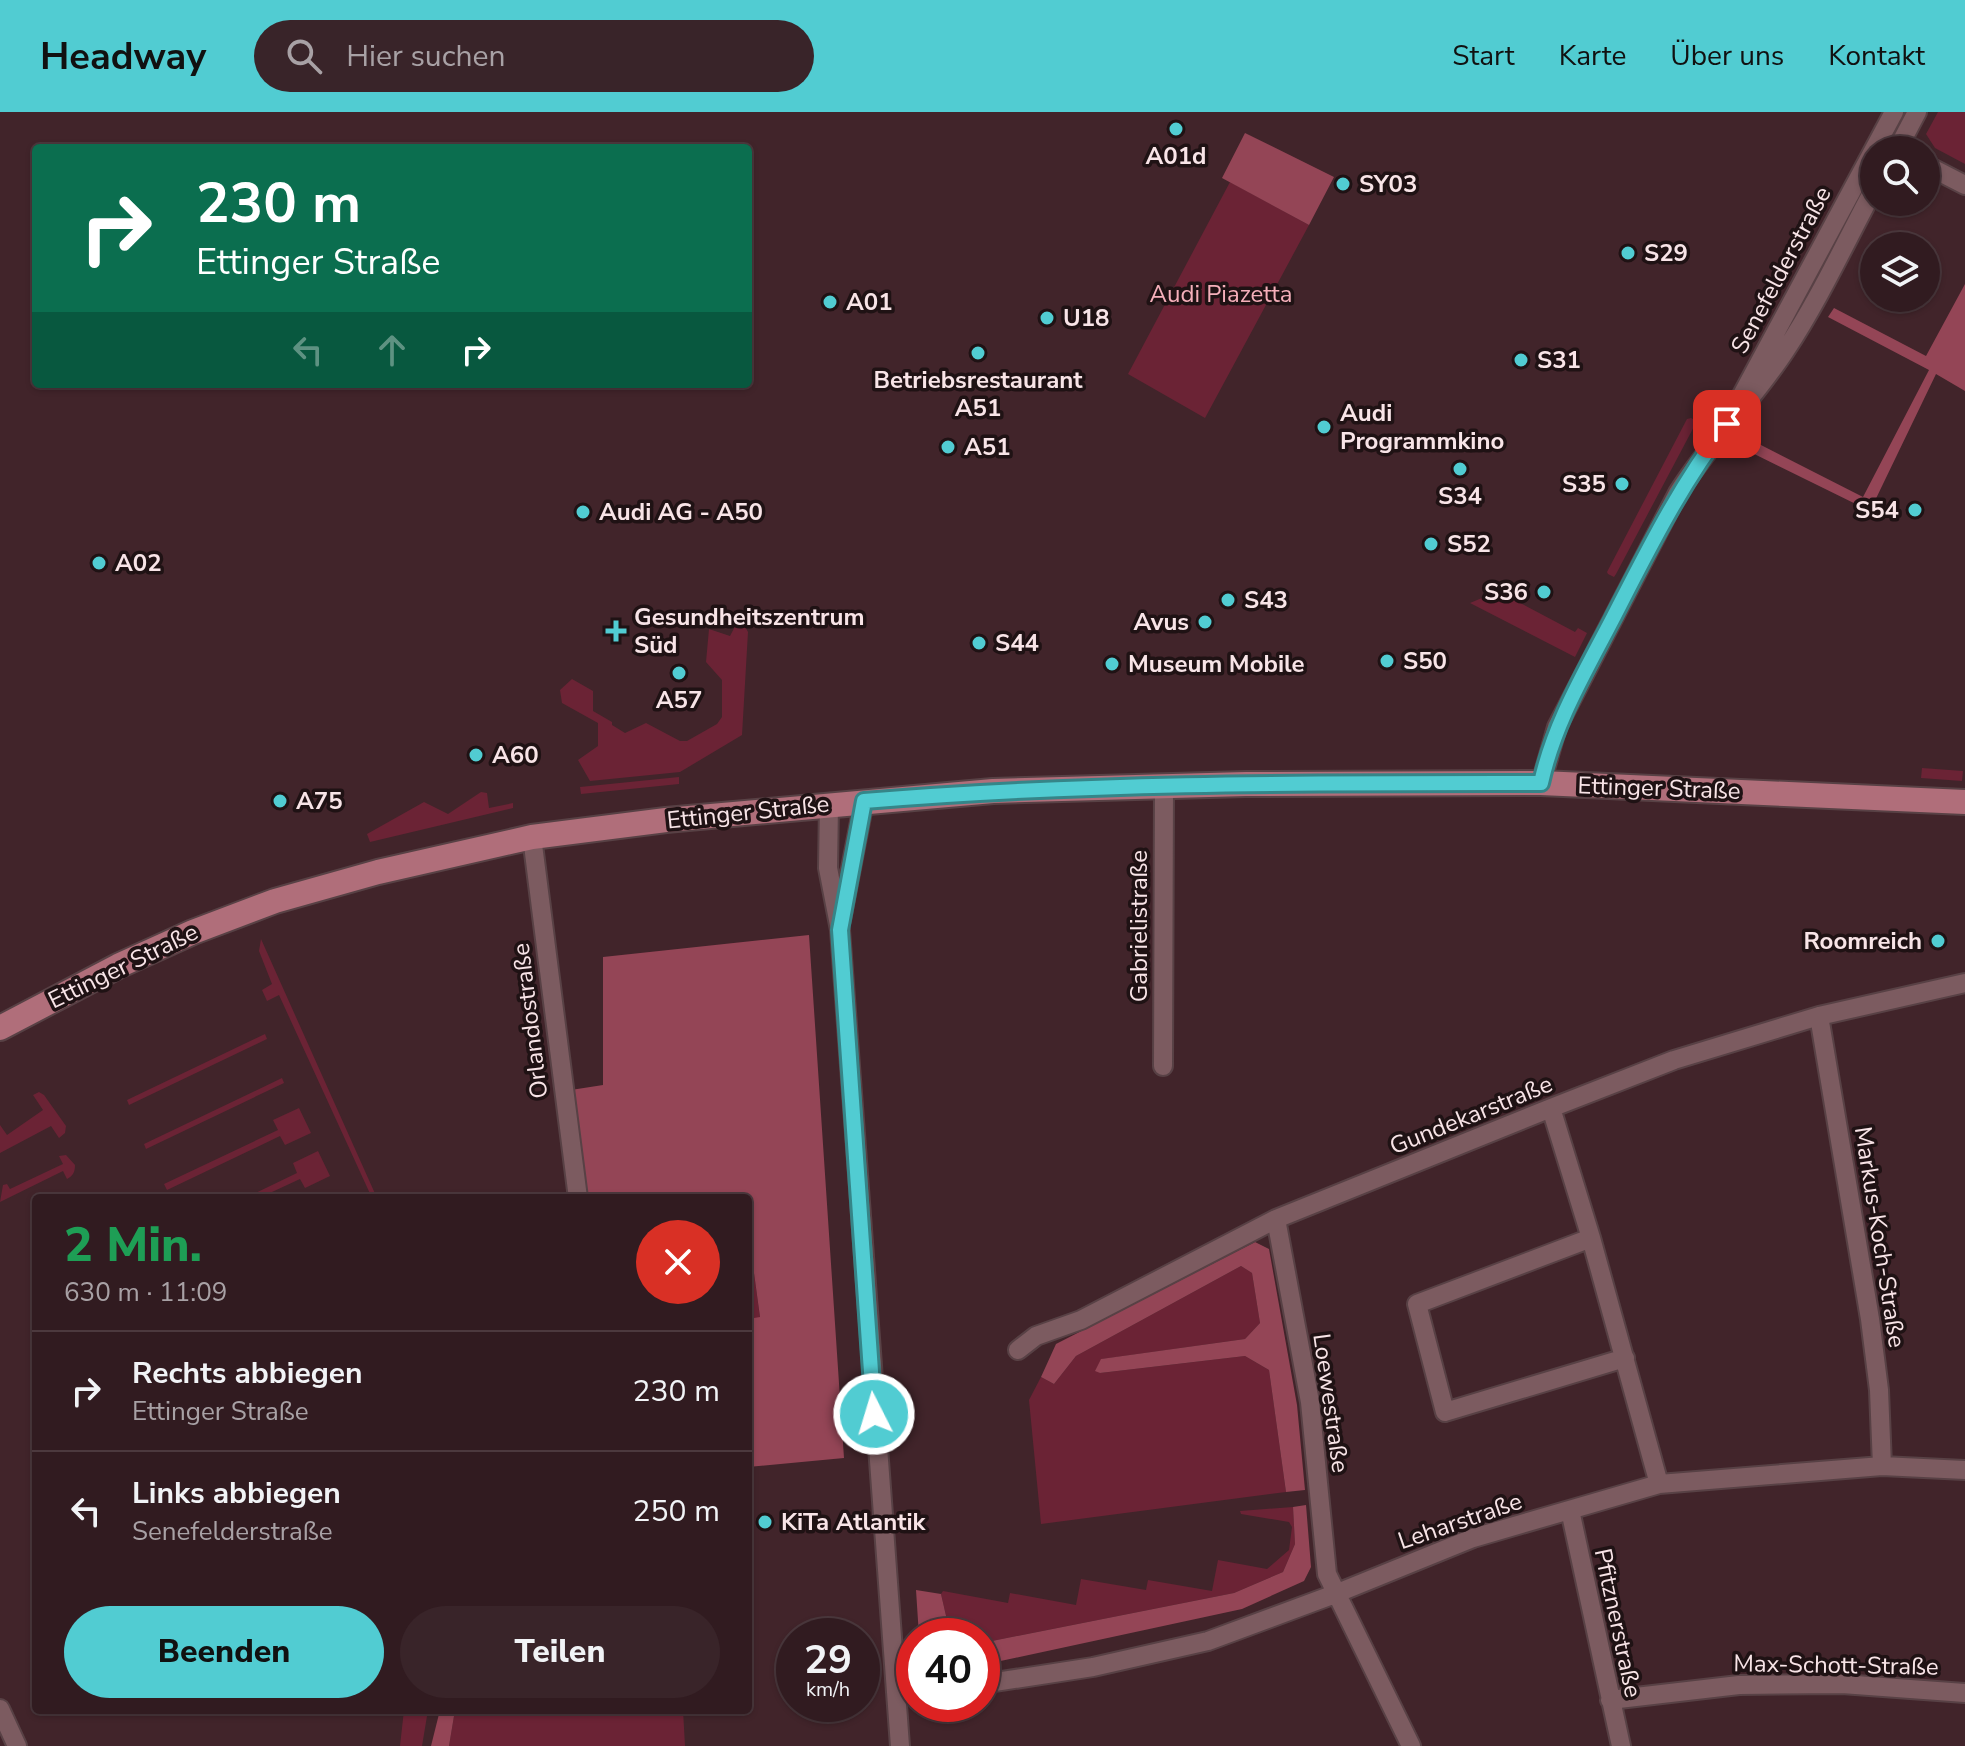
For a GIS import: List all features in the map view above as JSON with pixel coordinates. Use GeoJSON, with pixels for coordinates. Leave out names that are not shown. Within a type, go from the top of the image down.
{"type":"FeatureCollection","features":[{"type":"Feature","properties":{"kind":"main road","name":"Ettinger Straße"},"geometry":{"type":"LineString","coordinates":[[0,1028],[130,960],[275,901],[365,875],[532,837],[864,801],[993,791],[1164,786],[1541,783],[1965,802]]}},
{"type":"Feature","properties":{"kind":"street","name":"Senefelderstraße"},"geometry":{"type":"LineString","coordinates":[[1880,136],[1894,112]]}},
{"type":"Feature","properties":{"kind":"street"},"geometry":{"type":"LineString","coordinates":[[1904,136],[1917,112]]}},
{"type":"Feature","properties":{"kind":"street"},"geometry":{"type":"LineString","coordinates":[[1940,172],[1965,185]]}},
{"type":"Feature","properties":{"kind":"street","name":"Senefelderstraße"},"geometry":{"type":"LineString","coordinates":[[1727,424],[1860,174]]}},
{"type":"Feature","properties":{"kind":"street","name":"Senefelderstraße"},"geometry":{"type":"LineString","coordinates":[[1541,783],[1557,727],[1678,493],[1699,459],[1766,378],[1787,347],[1860,214]]}},
{"type":"Feature","properties":{"kind":"street","name":"Gabrielistraße"},"geometry":{"type":"LineString","coordinates":[[1163,1066],[1164,786]]}},
{"type":"Feature","properties":{"kind":"street"},"geometry":{"type":"LineString","coordinates":[[840,930],[864,801]]}},
{"type":"Feature","properties":{"kind":"street"},"geometry":{"type":"LineString","coordinates":[[829,804],[828,868],[840,930],[898,1618]]}},
{"type":"Feature","properties":{"kind":"street","name":"Orlandostraße"},"geometry":{"type":"LineString","coordinates":[[532,837],[577,1194]]}},
{"type":"Feature","properties":{"kind":"street","name":"Gundekarstraße"},"geometry":{"type":"LineString","coordinates":[[1018,1350],[1036,1336],[1081,1320],[1276,1219],[1674,1060],[1819,1016],[1965,983]]}},
{"type":"Feature","properties":{"kind":"street","name":"Markus-Koch-Straße"},"geometry":{"type":"LineString","coordinates":[[1819,1016],[1870,1319],[1879,1390],[1882,1466]]}},
{"type":"Feature","properties":{"kind":"street"},"geometry":{"type":"LineString","coordinates":[[1551,1108],[1591,1238],[1659,1484]]}},
{"type":"Feature","properties":{"kind":"street","name":"Loewestraße"},"geometry":{"type":"LineString","coordinates":[[1276,1219],[1310,1402],[1327,1574],[1411,1746]]}},
{"type":"Feature","properties":{"kind":"street"},"geometry":{"type":"LineString","coordinates":[[1591,1238],[1417,1304],[1445,1412],[1625,1358]]}},
{"type":"Feature","properties":{"kind":"street","name":"Leharstraße"},"geometry":{"type":"LineString","coordinates":[[1000,1681],[1093,1667],[1208,1641],[1473,1538],[1659,1484],[1882,1466],[1965,1470]]}},
{"type":"Feature","properties":{"kind":"street","name":"Pfitznerstraße"},"geometry":{"type":"LineString","coordinates":[[1570,1510],[1621,1746]]}},
{"type":"Feature","properties":{"kind":"street","name":"Max-Schott-Straße"},"geometry":{"type":"LineString","coordinates":[[1610,1700],[1739,1685],[1842,1684],[1965,1693]]}},
{"type":"Feature","properties":{"kind":"street"},"geometry":{"type":"LineString","coordinates":[[0,1709],[17,1746]]}},
{"type":"Feature","properties":{"kind":"street"},"geometry":{"type":"LineString","coordinates":[[900,1746],[902,1722]]}},
{"type":"Feature","properties":{"kind":"green space"},"geometry":{"type":"Polygon","coordinates":[[[1938,112],[1965,112],[1965,164],[1940,151],[1940,136],[1926,134],[1938,112]]]}},
{"type":"Feature","properties":{"kind":"green space","name":"Audi Piazetta"},"geometry":{"type":"Polygon","coordinates":[[[1230,182],[1309,225],[1205,418],[1128,374],[1230,182]]]}},
{"type":"Feature","properties":{"kind":"green space"},"geometry":{"type":"Polygon","coordinates":[[[1687,419],[1697,421],[1616,574],[1614,577],[1608,574],[1687,419]]]}},
{"type":"Feature","properties":{"kind":"green space"},"geometry":{"type":"Polygon","coordinates":[[[1494,589],[1575,632],[1578,628],[1587,633],[1575,657],[1470,603],[1489,595],[1494,589]]]}},
{"type":"Feature","properties":{"kind":"green space"},"geometry":{"type":"Polygon","coordinates":[[[740,617],[748,632],[742,735],[680,772],[590,781],[578,760],[598,746],[598,723],[562,703],[560,690],[572,679],[593,691],[593,711],[625,733],[646,723],[680,741],[687,741],[717,724],[722,717],[722,680],[706,662],[709,629],[730,636],[740,617]]]}},
{"type":"Feature","properties":{"kind":"green space"},"geometry":{"type":"Polygon","coordinates":[[[1922,768],[1963,771],[1962,781],[1921,778],[1922,768]]]}},
{"type":"Feature","properties":{"kind":"green space"},"geometry":{"type":"Polygon","coordinates":[[[679,777],[679,784],[581,794],[580,787],[679,777]]]}},
{"type":"Feature","properties":{"kind":"green space"},"geometry":{"type":"Polygon","coordinates":[[[481,792],[487,793],[489,808],[513,803],[513,808],[370,842],[367,834],[424,802],[448,814],[481,792]]]}},
{"type":"Feature","properties":{"kind":"green space"},"geometry":{"type":"Polygon","coordinates":[[[261,939],[375,1194],[370,1194],[279,995],[267,1001],[262,990],[272,984],[259,951],[261,939]]]}},
{"type":"Feature","properties":{"kind":"green space"},"geometry":{"type":"Polygon","coordinates":[[[265,1034],[267,1039],[129,1105],[127,1100],[265,1034]]]}},
{"type":"Feature","properties":{"kind":"green space"},"geometry":{"type":"Polygon","coordinates":[[[282,1078],[284,1083],[146,1149],[144,1144],[282,1078]]]}},
{"type":"Feature","properties":{"kind":"green space"},"geometry":{"type":"Polygon","coordinates":[[[39,1092],[66,1126],[65,1133],[59,1138],[51,1126],[0,1153],[0,1125],[7,1135],[43,1110],[33,1095],[39,1092]]]}},
{"type":"Feature","properties":{"kind":"green space"},"geometry":{"type":"Polygon","coordinates":[[[299,1108],[311,1133],[285,1145],[280,1136],[167,1190],[164,1184],[278,1130],[273,1120],[299,1108]]]}},
{"type":"Feature","properties":{"kind":"green space"},"geometry":{"type":"Polygon","coordinates":[[[318,1151],[330,1176],[305,1188],[300,1179],[268,1194],[253,1194],[297,1173],[293,1163],[318,1151]]]}},
{"type":"Feature","properties":{"kind":"green space"},"geometry":{"type":"Polygon","coordinates":[[[66,1155],[75,1165],[69,1178],[63,1171],[0,1202],[3,1185],[7,1184],[10,1189],[63,1164],[59,1156],[66,1155]]]}},
{"type":"Feature","properties":{"kind":"green space"},"geometry":{"type":"Polygon","coordinates":[[[752,1259],[760,1318],[752,1319],[752,1259]]]}},
{"type":"Feature","properties":{"kind":"green space"},"geometry":{"type":"Polygon","coordinates":[[[1241,1266],[1252,1273],[1260,1323],[1245,1339],[1102,1359],[1096,1370],[1100,1373],[1245,1356],[1269,1370],[1286,1492],[1041,1524],[1029,1400],[1041,1377],[1054,1384],[1076,1356],[1241,1266]]]}},
{"type":"Feature","properties":{"kind":"green space"},"geometry":{"type":"Polygon","coordinates":[[[1293,1507],[1295,1544],[1283,1572],[1234,1593],[1000,1639],[1000,1618],[947,1618],[943,1591],[1008,1603],[1010,1593],[1076,1605],[1081,1579],[1146,1590],[1148,1580],[1212,1591],[1218,1560],[1267,1569],[1289,1550],[1292,1527],[1289,1522],[1241,1514],[1240,1511],[1293,1507]]]}},
{"type":"Feature","properties":{"kind":"green space"},"geometry":{"type":"Polygon","coordinates":[[[404,1714],[427,1714],[422,1746],[400,1746],[404,1714]]]}},
{"type":"Feature","properties":{"kind":"green space"},"geometry":{"type":"Polygon","coordinates":[[[454,1714],[683,1714],[685,1746],[449,1746],[454,1714]]]}},
{"type":"Feature","properties":{"kind":"shaded area"},"geometry":{"type":"Polygon","coordinates":[[[1245,133],[1334,177],[1309,225],[1222,178],[1245,133]]]}},
{"type":"Feature","properties":{"kind":"shaded area"},"geometry":{"type":"Polygon","coordinates":[[[1965,284],[1965,391],[1936,374],[1870,511],[1730,442],[1744,426],[1748,426],[1746,434],[1759,444],[1863,497],[1929,370],[1828,317],[1834,308],[1926,356],[1965,284]]]}},
{"type":"Feature","properties":{"kind":"shaded area"},"geometry":{"type":"Polygon","coordinates":[[[809,935],[844,1458],[752,1467],[752,1318],[760,1317],[752,1258],[752,1194],[571,1194],[558,1092],[603,1085],[603,957],[809,935]]]}},
{"type":"Feature","properties":{"kind":"shaded area"},"geometry":{"type":"Polygon","coordinates":[[[1255,1242],[1269,1249],[1297,1405],[1305,1490],[1286,1492],[1269,1370],[1245,1356],[1100,1373],[1095,1371],[1101,1359],[1245,1339],[1260,1323],[1252,1273],[1241,1266],[1076,1356],[1054,1384],[1041,1377],[1056,1344],[1255,1242]]]}},
{"type":"Feature","properties":{"kind":"shaded area"},"geometry":{"type":"Polygon","coordinates":[[[1306,1505],[1311,1567],[1304,1581],[1242,1609],[1000,1661],[1000,1639],[1234,1593],[1283,1572],[1295,1544],[1293,1507],[1306,1505]]]}},
{"type":"Feature","properties":{"kind":"shaded area"},"geometry":{"type":"Polygon","coordinates":[[[916,1590],[941,1594],[947,1618],[918,1618],[916,1590]]]}},
{"type":"Feature","properties":{"kind":"shaded area"},"geometry":{"type":"Polygon","coordinates":[[[439,1714],[454,1714],[449,1746],[431,1746],[439,1714]]]}},
{"type":"Feature","properties":{"kind":"place","name":"A01d"},"geometry":{"type":"Point","coordinates":[1176,129]}},
{"type":"Feature","properties":{"kind":"place","name":"SY03"},"geometry":{"type":"Point","coordinates":[1343,184]}},
{"type":"Feature","properties":{"kind":"place","name":"S29"},"geometry":{"type":"Point","coordinates":[1628,253]}},
{"type":"Feature","properties":{"kind":"place","name":"A01"},"geometry":{"type":"Point","coordinates":[830,302]}},
{"type":"Feature","properties":{"kind":"place","name":"U18"},"geometry":{"type":"Point","coordinates":[1047,318]}},
{"type":"Feature","properties":{"kind":"place","name":"Betriebsrestaurant A51"},"geometry":{"type":"Point","coordinates":[978,353]}},
{"type":"Feature","properties":{"kind":"place","name":"S31"},"geometry":{"type":"Point","coordinates":[1521,360]}},
{"type":"Feature","properties":{"kind":"place","name":"Audi Programmkino"},"geometry":{"type":"Point","coordinates":[1324,427]}},
{"type":"Feature","properties":{"kind":"place","name":"A51"},"geometry":{"type":"Point","coordinates":[948,447]}},
{"type":"Feature","properties":{"kind":"place","name":"S34"},"geometry":{"type":"Point","coordinates":[1460,469]}},
{"type":"Feature","properties":{"kind":"place","name":"S35"},"geometry":{"type":"Point","coordinates":[1622,484]}},
{"type":"Feature","properties":{"kind":"place","name":"S54"},"geometry":{"type":"Point","coordinates":[1915,510]}},
{"type":"Feature","properties":{"kind":"place","name":"Audi AG - A50"},"geometry":{"type":"Point","coordinates":[583,512]}},
{"type":"Feature","properties":{"kind":"place","name":"S52"},"geometry":{"type":"Point","coordinates":[1431,544]}},
{"type":"Feature","properties":{"kind":"place","name":"A02"},"geometry":{"type":"Point","coordinates":[99,563]}},
{"type":"Feature","properties":{"kind":"place","name":"S36"},"geometry":{"type":"Point","coordinates":[1544,592]}},
{"type":"Feature","properties":{"kind":"place","name":"S43"},"geometry":{"type":"Point","coordinates":[1228,600]}},
{"type":"Feature","properties":{"kind":"place","name":"Avus"},"geometry":{"type":"Point","coordinates":[1205,622]}},
{"type":"Feature","properties":{"kind":"place","name":"Gesundheitszentrum Süd"},"geometry":{"type":"Point","coordinates":[616,631]}},
{"type":"Feature","properties":{"kind":"place","name":"S44"},"geometry":{"type":"Point","coordinates":[979,643]}},
{"type":"Feature","properties":{"kind":"place","name":"S50"},"geometry":{"type":"Point","coordinates":[1387,661]}},
{"type":"Feature","properties":{"kind":"place","name":"Museum Mobile"},"geometry":{"type":"Point","coordinates":[1112,664]}},
{"type":"Feature","properties":{"kind":"place","name":"A57"},"geometry":{"type":"Point","coordinates":[679,673]}},
{"type":"Feature","properties":{"kind":"place","name":"A60"},"geometry":{"type":"Point","coordinates":[476,755]}},
{"type":"Feature","properties":{"kind":"place","name":"A75"},"geometry":{"type":"Point","coordinates":[280,801]}},
{"type":"Feature","properties":{"kind":"place","name":"Roomreich"},"geometry":{"type":"Point","coordinates":[1938,941]}},
{"type":"Feature","properties":{"kind":"place","name":"KiTa Atlantik"},"geometry":{"type":"Point","coordinates":[765,1522]}},
{"type":"Feature","properties":{"kind":"route"},"geometry":{"type":"LineString","coordinates":[[874,1414],[840,930],[864,801],[993,791],[1191,785],[1541,783],[1557,727],[1598,647],[1678,493],[1699,459],[1727,424]]}}]}
